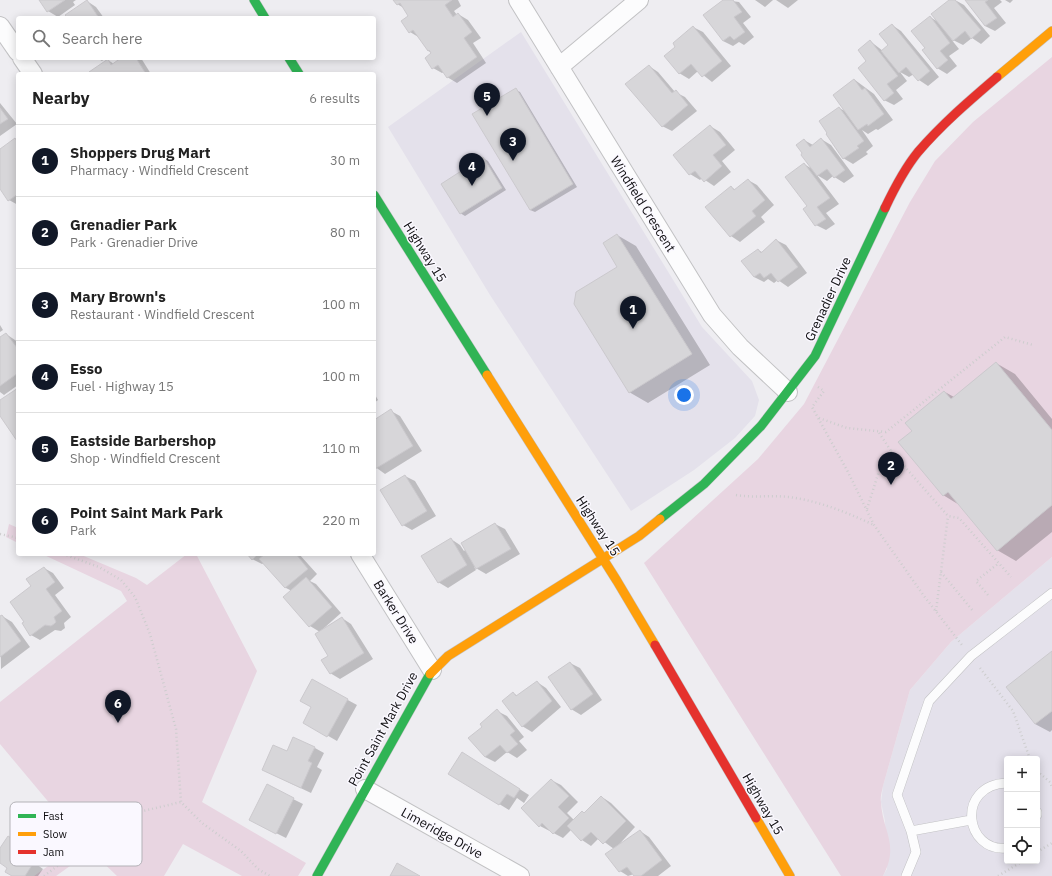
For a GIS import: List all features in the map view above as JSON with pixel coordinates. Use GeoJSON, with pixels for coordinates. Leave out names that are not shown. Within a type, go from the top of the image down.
{"type":"FeatureCollection","features":[{"type":"Feature","properties":{"kind":"street"},"geometry":{"type":"LineString","coordinates":[[254,0],[264,16]]}},
{"type":"Feature","properties":{"kind":"street","name":"Windfield Crescent"},"geometry":{"type":"LineString","coordinates":[[518,0],[712,315],[740,347],[788,392]]}},
{"type":"Feature","properties":{"kind":"street"},"geometry":{"type":"LineString","coordinates":[[559,67],[639,0]]}},
{"type":"Feature","properties":{"kind":"street"},"geometry":{"type":"LineString","coordinates":[[0,26],[16,49]]}},
{"type":"Feature","properties":{"kind":"street","name":"Grenadier Drive"},"geometry":{"type":"LineString","coordinates":[[603,559],[639,536],[704,484],[761,426],[815,356],[894,190],[917,153],[953,114],[1052,31]]}},
{"type":"Feature","properties":{"kind":"street"},"geometry":{"type":"LineString","coordinates":[[23,60],[32,72]]}},
{"type":"Feature","properties":{"kind":"street"},"geometry":{"type":"LineString","coordinates":[[290,60],[298,72]]}},
{"type":"Feature","properties":{"kind":"street","name":"Highway 15"},"geometry":{"type":"LineString","coordinates":[[376,198],[603,559],[790,876]]}},
{"type":"Feature","properties":{"kind":"street","name":"Barker Drive"},"geometry":{"type":"LineString","coordinates":[[361,556],[432,670]]}},
{"type":"Feature","properties":{"kind":"street","name":"Point Saint Mark Drive"},"geometry":{"type":"LineString","coordinates":[[317,876],[432,670],[448,656],[603,559]]}},
{"type":"Feature","properties":{"kind":"street","name":"Limeridge Drive"},"geometry":{"type":"LineString","coordinates":[[365,789],[520,876]]}},
{"type":"Feature","properties":{"kind":"lane"},"geometry":{"type":"LineString","coordinates":[[906,876],[916,852],[911,831],[897,795],[929,700],[971,656],[1052,593]]}},
{"type":"Feature","properties":{"kind":"lane"},"geometry":{"type":"LineString","coordinates":[[1004,783],[988,786],[980,793],[974,801],[971,820],[975,831],[982,840],[991,846],[1004,848]]}},
{"type":"Feature","properties":{"kind":"lane"},"geometry":{"type":"LineString","coordinates":[[911,831],[971,820]]}},
{"type":"Feature","properties":{"kind":"path"},"geometry":{"type":"LineString","coordinates":[[818,418],[847,428],[886,432],[1005,338],[1033,344]]}},
{"type":"Feature","properties":{"kind":"path"},"geometry":{"type":"LineString","coordinates":[[802,374],[824,391],[812,407],[874,525],[936,612],[1013,711],[1029,756]]}},
{"type":"Feature","properties":{"kind":"path"},"geometry":{"type":"LineString","coordinates":[[878,431],[891,451],[948,516],[959,518],[1011,577]]}},
{"type":"Feature","properties":{"kind":"path"},"geometry":{"type":"LineString","coordinates":[[867,510],[880,468],[891,451]]}},
{"type":"Feature","properties":{"kind":"path"},"geometry":{"type":"LineString","coordinates":[[736,495],[747,497],[788,497],[820,503],[874,525]]}},
{"type":"Feature","properties":{"kind":"path"},"geometry":{"type":"LineString","coordinates":[[936,612],[948,516]]}},
{"type":"Feature","properties":{"kind":"path"},"geometry":{"type":"LineString","coordinates":[[0,534],[16,538]]}},
{"type":"Feature","properties":{"kind":"path"},"geometry":{"type":"LineString","coordinates":[[69,556],[99,567],[116,577],[129,588],[135,597],[150,634],[176,730],[181,802],[202,823],[241,852],[258,869],[270,876]]}},
{"type":"Feature","properties":{"kind":"path"},"geometry":{"type":"LineString","coordinates":[[988,595],[976,581],[999,563]]}},
{"type":"Feature","properties":{"kind":"path"},"geometry":{"type":"LineString","coordinates":[[941,572],[973,611]]}},
{"type":"Feature","properties":{"kind":"path"},"geometry":{"type":"LineString","coordinates":[[1040,774],[1050,782],[1052,787]]}},
{"type":"Feature","properties":{"kind":"path"},"geometry":{"type":"LineString","coordinates":[[142,812],[181,802]]}},
{"type":"Feature","properties":{"kind":"path"},"geometry":{"type":"LineString","coordinates":[[1040,850],[1052,843]]}},
{"type":"Feature","properties":{"kind":"path"},"geometry":{"type":"LineString","coordinates":[[998,876],[1018,864]]}},
{"type":"Feature","properties":{"kind":"path"},"geometry":{"type":"LineString","coordinates":[[44,876],[57,866]]}},
{"type":"Feature","properties":{"kind":"shaded area"},"geometry":{"type":"Polygon","coordinates":[[[521,32],[702,327],[752,381],[759,400],[755,416],[735,438],[694,470],[631,511],[490,295],[388,127],[521,32]]]}},
{"type":"Feature","properties":{"kind":"shaded area"},"geometry":{"type":"Polygon","coordinates":[[[1052,57],[1052,557],[951,642],[910,690],[881,796],[882,812],[890,846],[888,865],[883,876],[841,876],[644,563],[758,459],[804,404],[910,202],[935,161],[973,122],[1052,57]]]}},
{"type":"Feature","properties":{"kind":"shaded area"},"geometry":{"type":"Polygon","coordinates":[[[9,524],[16,527],[16,542],[6,537],[9,524]]]}},
{"type":"Feature","properties":{"kind":"shaded area"},"geometry":{"type":"Polygon","coordinates":[[[46,556],[84,556],[136,578],[147,585],[184,556],[197,556],[257,671],[202,802],[306,863],[298,876],[242,876],[183,844],[164,876],[117,876],[107,866],[142,866],[142,802],[49,802],[0,744],[0,702],[127,601],[121,591],[46,556]]]}},
{"type":"Feature","properties":{"kind":"shaded area"},"geometry":{"type":"Polygon","coordinates":[[[1052,557],[1052,876],[883,876],[887,869],[885,821],[881,802],[883,786],[910,690],[951,642],[1052,557]]]}},
{"type":"Feature","properties":{"kind":"shaded area"},"geometry":{"type":"Polygon","coordinates":[[[48,866],[70,866],[56,876],[34,876],[48,866]]]}},
{"type":"Feature","properties":{"kind":"building"},"geometry":{"type":"Polygon","coordinates":[[[39,0],[65,0],[47,12],[39,0]]]}},
{"type":"Feature","properties":{"kind":"building"},"geometry":{"type":"Polygon","coordinates":[[[87,0],[98,16],[66,16],[65,15],[87,0]]]}},
{"type":"Feature","properties":{"kind":"building"},"geometry":{"type":"Polygon","coordinates":[[[393,0],[452,0],[445,5],[453,17],[458,13],[472,32],[464,38],[477,57],[447,78],[438,65],[432,69],[425,58],[431,53],[413,30],[409,33],[401,21],[408,16],[400,3],[397,5],[393,0]]]}},
{"type":"Feature","properties":{"kind":"building"},"geometry":{"type":"Polygon","coordinates":[[[723,0],[733,0],[742,12],[734,17],[745,32],[734,40],[730,36],[723,41],[703,15],[723,0]]]}},
{"type":"Feature","properties":{"kind":"building"},"geometry":{"type":"Polygon","coordinates":[[[949,0],[955,0],[981,30],[971,39],[965,31],[953,41],[931,14],[949,0]]]}},
{"type":"Feature","properties":{"kind":"building"},"geometry":{"type":"Polygon","coordinates":[[[965,0],[988,0],[985,2],[997,18],[985,26],[965,0]]]}},
{"type":"Feature","properties":{"kind":"building"},"geometry":{"type":"Polygon","coordinates":[[[930,16],[950,43],[940,51],[948,60],[937,69],[922,50],[925,48],[911,31],[930,16]]]}},
{"type":"Feature","properties":{"kind":"building"},"geometry":{"type":"Polygon","coordinates":[[[892,24],[930,71],[918,81],[906,67],[899,73],[881,51],[888,45],[879,34],[892,24]]]}},
{"type":"Feature","properties":{"kind":"building"},"geometry":{"type":"Polygon","coordinates":[[[693,26],[722,61],[702,77],[691,64],[679,74],[664,56],[675,47],[673,43],[693,26]]]}},
{"type":"Feature","properties":{"kind":"building"},"geometry":{"type":"Polygon","coordinates":[[[870,40],[898,76],[887,84],[894,93],[884,101],[858,68],[866,61],[858,50],[870,40]]]}},
{"type":"Feature","properties":{"kind":"building"},"geometry":{"type":"Polygon","coordinates":[[[107,60],[108,60],[111,65],[118,60],[137,60],[145,72],[89,72],[107,60]]]}},
{"type":"Feature","properties":{"kind":"building"},"geometry":{"type":"Polygon","coordinates":[[[649,65],[672,93],[676,90],[688,105],[662,127],[625,84],[649,65]]]}},
{"type":"Feature","properties":{"kind":"building"},"geometry":{"type":"Polygon","coordinates":[[[854,79],[862,90],[865,88],[884,114],[868,126],[867,124],[858,130],[833,95],[854,79]]]}},
{"type":"Feature","properties":{"kind":"building"},"geometry":{"type":"Polygon","coordinates":[[[516,88],[573,184],[530,210],[472,114],[516,88]]]}},
{"type":"Feature","properties":{"kind":"building"},"geometry":{"type":"Polygon","coordinates":[[[839,107],[864,141],[857,146],[859,148],[843,159],[819,121],[839,107]]]}},
{"type":"Feature","properties":{"kind":"building"},"geometry":{"type":"Polygon","coordinates":[[[0,108],[8,119],[0,124],[0,108]]]}},
{"type":"Feature","properties":{"kind":"building"},"geometry":{"type":"Polygon","coordinates":[[[710,125],[726,145],[713,155],[722,166],[704,182],[695,171],[689,175],[673,155],[710,125]]]}},
{"type":"Feature","properties":{"kind":"building"},"geometry":{"type":"Polygon","coordinates":[[[15,138],[16,195],[8,201],[0,189],[0,149],[15,138]]]}},
{"type":"Feature","properties":{"kind":"building"},"geometry":{"type":"Polygon","coordinates":[[[821,138],[845,170],[834,178],[827,169],[817,176],[801,155],[802,153],[796,145],[804,139],[810,147],[821,138]]]}},
{"type":"Feature","properties":{"kind":"building"},"geometry":{"type":"Polygon","coordinates":[[[483,157],[502,188],[460,214],[441,184],[483,157]]]}},
{"type":"Feature","properties":{"kind":"building"},"geometry":{"type":"Polygon","coordinates":[[[804,163],[830,198],[817,207],[826,219],[815,226],[803,209],[807,206],[785,177],[804,163]]]}},
{"type":"Feature","properties":{"kind":"building"},"geometry":{"type":"Polygon","coordinates":[[[748,179],[765,200],[752,211],[756,216],[730,237],[705,207],[731,186],[734,190],[748,179]]]}},
{"type":"Feature","properties":{"kind":"building"},"geometry":{"type":"Polygon","coordinates":[[[617,234],[692,354],[629,393],[574,304],[576,292],[617,267],[603,243],[617,234]]]}},
{"type":"Feature","properties":{"kind":"building"},"geometry":{"type":"Polygon","coordinates":[[[776,239],[798,267],[778,282],[771,273],[764,278],[760,273],[754,277],[741,261],[758,249],[761,253],[776,239]]]}},
{"type":"Feature","properties":{"kind":"building"},"geometry":{"type":"Polygon","coordinates":[[[6,333],[16,346],[16,374],[0,386],[0,337],[6,333]]]}},
{"type":"Feature","properties":{"kind":"building"},"geometry":{"type":"Polygon","coordinates":[[[996,362],[1052,430],[1052,505],[997,551],[948,492],[943,496],[898,442],[912,431],[905,423],[944,391],[951,399],[996,362]]]}},
{"type":"Feature","properties":{"kind":"building"},"geometry":{"type":"Polygon","coordinates":[[[16,389],[16,440],[0,416],[0,400],[16,389]]]}},
{"type":"Feature","properties":{"kind":"building"},"geometry":{"type":"Polygon","coordinates":[[[391,409],[413,446],[376,468],[376,419],[391,409]]]}},
{"type":"Feature","properties":{"kind":"building"},"geometry":{"type":"Polygon","coordinates":[[[405,475],[427,511],[402,526],[380,490],[405,475]]]}},
{"type":"Feature","properties":{"kind":"building"},"geometry":{"type":"Polygon","coordinates":[[[495,523],[511,549],[476,569],[461,543],[495,523]]]}},
{"type":"Feature","properties":{"kind":"building"},"geometry":{"type":"Polygon","coordinates":[[[451,538],[467,565],[438,583],[421,556],[451,538]]]}},
{"type":"Feature","properties":{"kind":"building"},"geometry":{"type":"Polygon","coordinates":[[[249,556],[256,556],[252,560],[249,556]]]}},
{"type":"Feature","properties":{"kind":"building"},"geometry":{"type":"Polygon","coordinates":[[[263,556],[298,556],[308,569],[285,588],[259,559],[263,556]]]}},
{"type":"Feature","properties":{"kind":"building"},"geometry":{"type":"Polygon","coordinates":[[[44,567],[55,582],[46,589],[62,611],[54,617],[56,622],[54,624],[51,626],[45,625],[30,636],[22,623],[24,622],[10,602],[31,586],[26,579],[44,567]]]}},
{"type":"Feature","properties":{"kind":"building"},"geometry":{"type":"Polygon","coordinates":[[[306,577],[332,607],[309,627],[283,597],[306,577]]]}},
{"type":"Feature","properties":{"kind":"building"},"geometry":{"type":"Polygon","coordinates":[[[2,615],[21,641],[0,657],[0,616],[2,615]]]}},
{"type":"Feature","properties":{"kind":"building"},"geometry":{"type":"Polygon","coordinates":[[[342,617],[364,653],[330,674],[321,660],[328,656],[315,634],[342,617]]]}},
{"type":"Feature","properties":{"kind":"building"},"geometry":{"type":"Polygon","coordinates":[[[1052,651],[1052,711],[1035,724],[1006,687],[1052,651]]]}},
{"type":"Feature","properties":{"kind":"building"},"geometry":{"type":"Polygon","coordinates":[[[570,662],[593,694],[571,710],[548,677],[570,662]]]}},
{"type":"Feature","properties":{"kind":"building"},"geometry":{"type":"Polygon","coordinates":[[[312,679],[348,699],[327,737],[303,723],[311,707],[300,701],[312,679]]]}},
{"type":"Feature","properties":{"kind":"building"},"geometry":{"type":"Polygon","coordinates":[[[537,681],[552,701],[522,727],[502,701],[513,692],[516,696],[537,681]]]}},
{"type":"Feature","properties":{"kind":"building"},"geometry":{"type":"Polygon","coordinates":[[[497,709],[515,731],[510,735],[518,744],[507,753],[500,745],[485,757],[468,738],[482,727],[480,724],[497,709]]]}},
{"type":"Feature","properties":{"kind":"building"},"geometry":{"type":"Polygon","coordinates":[[[293,737],[315,747],[308,761],[312,763],[301,788],[262,770],[273,745],[287,751],[293,737]]]}},
{"type":"Feature","properties":{"kind":"building"},"geometry":{"type":"Polygon","coordinates":[[[462,752],[520,789],[514,798],[507,794],[499,805],[448,774],[462,752]]]}},
{"type":"Feature","properties":{"kind":"building"},"geometry":{"type":"Polygon","coordinates":[[[551,779],[569,796],[558,807],[569,818],[553,834],[542,823],[539,827],[521,808],[551,779]]]}},
{"type":"Feature","properties":{"kind":"building"},"geometry":{"type":"Polygon","coordinates":[[[267,784],[294,798],[276,834],[249,820],[267,784]]]}},
{"type":"Feature","properties":{"kind":"building"},"geometry":{"type":"Polygon","coordinates":[[[601,796],[626,821],[603,844],[591,832],[581,841],[567,826],[582,811],[584,813],[601,796]]]}},
{"type":"Feature","properties":{"kind":"building"},"geometry":{"type":"Polygon","coordinates":[[[640,830],[662,860],[641,876],[634,876],[627,867],[619,872],[605,854],[640,830]]]}},
{"type":"Feature","properties":{"kind":"building"},"geometry":{"type":"Polygon","coordinates":[[[8,836],[10,837],[10,866],[31,866],[25,876],[12,876],[5,872],[7,868],[0,863],[0,848],[8,836]]]}},
{"type":"Feature","properties":{"kind":"building"},"geometry":{"type":"Polygon","coordinates":[[[397,863],[420,876],[390,876],[397,863]]]}},
{"type":"Feature","properties":{"kind":"traffic: fast"},"geometry":{"type":"LineString","coordinates":[[254,0],[264,16]]}},
{"type":"Feature","properties":{"kind":"traffic: fast"},"geometry":{"type":"LineString","coordinates":[[290,60],[298,72]]}},
{"type":"Feature","properties":{"kind":"traffic: fast"},"geometry":{"type":"LineString","coordinates":[[376,198],[487,375]]}},
{"type":"Feature","properties":{"kind":"traffic: fast"},"geometry":{"type":"LineString","coordinates":[[660,519],[704,484],[761,426],[815,356],[885,208]]}},
{"type":"Feature","properties":{"kind":"traffic: fast"},"geometry":{"type":"LineString","coordinates":[[317,876],[430,674]]}},
{"type":"Feature","properties":{"kind":"traffic: slow"},"geometry":{"type":"LineString","coordinates":[[997,77],[1052,31]]}},
{"type":"Feature","properties":{"kind":"traffic: slow"},"geometry":{"type":"LineString","coordinates":[[487,375],[617,581],[655,645]]}},
{"type":"Feature","properties":{"kind":"traffic: slow"},"geometry":{"type":"LineString","coordinates":[[430,674],[448,656],[639,536],[660,519]]}},
{"type":"Feature","properties":{"kind":"traffic: slow"},"geometry":{"type":"LineString","coordinates":[[756,818],[790,876]]}},
{"type":"Feature","properties":{"kind":"traffic: jam"},"geometry":{"type":"LineString","coordinates":[[885,208],[900,179],[918,152],[946,122],[997,77]]}},
{"type":"Feature","properties":{"kind":"traffic: jam"},"geometry":{"type":"LineString","coordinates":[[655,645],[756,818]]}},
{"type":"Feature","properties":{"kind":"place","name":"Eastside Barbershop"},"geometry":{"type":"Point","coordinates":[487,116]}},
{"type":"Feature","properties":{"kind":"place","name":"Mary Brown's"},"geometry":{"type":"Point","coordinates":[513,161]}},
{"type":"Feature","properties":{"kind":"place","name":"Esso"},"geometry":{"type":"Point","coordinates":[472,186]}},
{"type":"Feature","properties":{"kind":"place","name":"Shoppers Drug Mart"},"geometry":{"type":"Point","coordinates":[633,329]}},
{"type":"Feature","properties":{"kind":"place","name":"Grenadier Park"},"geometry":{"type":"Point","coordinates":[891,485]}},
{"type":"Feature","properties":{"kind":"place","name":"Point Saint Mark Park"},"geometry":{"type":"Point","coordinates":[118,723]}}]}
